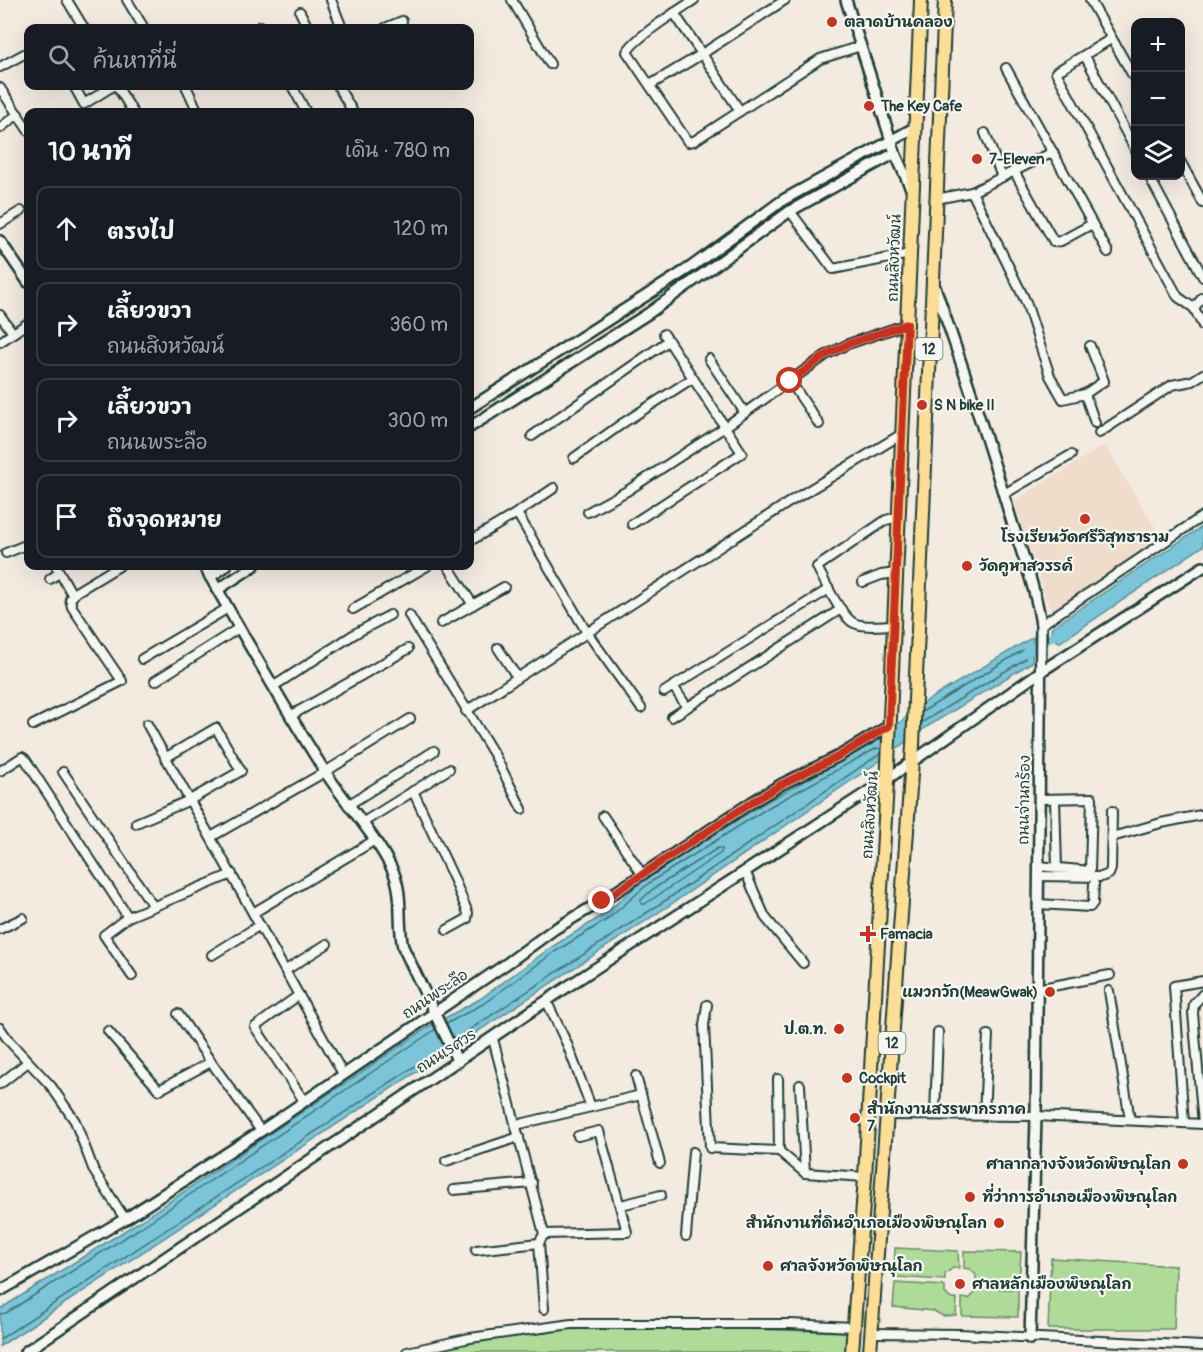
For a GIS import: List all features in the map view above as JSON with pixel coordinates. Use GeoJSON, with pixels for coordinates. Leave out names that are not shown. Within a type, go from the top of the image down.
{"type":"FeatureCollection","features":[{"type":"Feature","properties":{"kind":"main road","name":"ถนนสิงหวัฒน์"},"geometry":{"type":"LineString","coordinates":[[852,1348],[865,1177],[888,764],[921,0]]}},
{"type":"Feature","properties":{"kind":"main road","name":"12"},"geometry":{"type":"LineString","coordinates":[[871,1342],[913,746],[945,0]]}},
{"type":"Feature","properties":{"kind":"main road"},"geometry":{"type":"LineString","coordinates":[[868,1114],[887,1115]]}},
{"type":"Feature","properties":{"kind":"street"},"geometry":{"type":"LineString","coordinates":[[67,0],[82,24]]}},
{"type":"Feature","properties":{"kind":"street"},"geometry":{"type":"LineString","coordinates":[[127,0],[140,24]]}},
{"type":"Feature","properties":{"kind":"street"},"geometry":{"type":"LineString","coordinates":[[331,0],[340,24]]}},
{"type":"Feature","properties":{"kind":"street"},"geometry":{"type":"LineString","coordinates":[[512,0],[550,64]]}},
{"type":"Feature","properties":{"kind":"street"},"geometry":{"type":"LineString","coordinates":[[694,0],[628,49],[628,55],[688,142],[694,141],[821,58],[861,46]]}},
{"type":"Feature","properties":{"kind":"street"},"geometry":{"type":"LineString","coordinates":[[650,85],[702,54],[774,3],[785,0]]}},
{"type":"Feature","properties":{"kind":"street"},"geometry":{"type":"LineString","coordinates":[[848,0],[891,140],[912,191]]}},
{"type":"Feature","properties":{"kind":"street"},"geometry":{"type":"LineString","coordinates":[[1090,0],[1131,72]]}},
{"type":"Feature","properties":{"kind":"street"},"geometry":{"type":"LineString","coordinates":[[300,12],[306,24]]}},
{"type":"Feature","properties":{"kind":"street"},"geometry":{"type":"LineString","coordinates":[[674,13],[740,111]]}},
{"type":"Feature","properties":{"kind":"street"},"geometry":{"type":"LineString","coordinates":[[395,24],[402,21]]}},
{"type":"Feature","properties":{"kind":"street"},"geometry":{"type":"LineString","coordinates":[[1112,39],[1056,72],[1178,297],[1194,308],[1203,326]]}},
{"type":"Feature","properties":{"kind":"street"},"geometry":{"type":"LineString","coordinates":[[0,67],[24,54]]}},
{"type":"Feature","properties":{"kind":"street"},"geometry":{"type":"LineString","coordinates":[[1085,56],[1131,142]]}},
{"type":"Feature","properties":{"kind":"street"},"geometry":{"type":"LineString","coordinates":[[1006,68],[1108,252]]}},
{"type":"Feature","properties":{"kind":"street"},"geometry":{"type":"LineString","coordinates":[[0,88],[24,124]]}},
{"type":"Feature","properties":{"kind":"street"},"geometry":{"type":"LineString","coordinates":[[76,90],[84,104],[108,90]]}},
{"type":"Feature","properties":{"kind":"street"},"geometry":{"type":"LineString","coordinates":[[118,90],[130,108]]}},
{"type":"Feature","properties":{"kind":"street"},"geometry":{"type":"LineString","coordinates":[[188,90],[196,108]]}},
{"type":"Feature","properties":{"kind":"street"},"geometry":{"type":"LineString","coordinates":[[294,90],[304,108]]}},
{"type":"Feature","properties":{"kind":"street"},"geometry":{"type":"LineString","coordinates":[[340,90],[351,108]]}},
{"type":"Feature","properties":{"kind":"street"},"geometry":{"type":"LineString","coordinates":[[0,128],[18,114]]}},
{"type":"Feature","properties":{"kind":"street"},"geometry":{"type":"LineString","coordinates":[[474,405],[681,273],[783,200],[915,127]]}},
{"type":"Feature","properties":{"kind":"street"},"geometry":{"type":"LineString","coordinates":[[985,134],[1002,177]]}},
{"type":"Feature","properties":{"kind":"street"},"geometry":{"type":"LineString","coordinates":[[936,199],[972,192],[1053,152]]}},
{"type":"Feature","properties":{"kind":"street"},"geometry":{"type":"LineString","coordinates":[[474,424],[649,313],[790,211],[896,153]]}},
{"type":"Feature","properties":{"kind":"street"},"geometry":{"type":"LineString","coordinates":[[1185,170],[1203,203]]}},
{"type":"Feature","properties":{"kind":"street"},"geometry":{"type":"LineString","coordinates":[[1014,171],[1054,242],[1059,242],[1092,224]]}},
{"type":"Feature","properties":{"kind":"street"},"geometry":{"type":"LineString","coordinates":[[1151,180],[1203,277]]}},
{"type":"Feature","properties":{"kind":"street"},"geometry":{"type":"LineString","coordinates":[[972,192],[1026,302],[1050,376],[1063,399],[1085,393],[1104,381],[1090,346]]}},
{"type":"Feature","properties":{"kind":"street"},"geometry":{"type":"LineString","coordinates":[[0,224],[21,211]]}},
{"type":"Feature","properties":{"kind":"street"},"geometry":{"type":"LineString","coordinates":[[790,211],[833,269],[910,254]]}},
{"type":"Feature","properties":{"kind":"street"},"geometry":{"type":"LineString","coordinates":[[0,241],[24,276]]}},
{"type":"Feature","properties":{"kind":"street","name":"ถนนจ่านกร้อง"},"geometry":{"type":"LineString","coordinates":[[933,279],[1004,494],[1038,605],[1041,625],[1036,1116],[1030,1339]]}},
{"type":"Feature","properties":{"kind":"street"},"geometry":{"type":"LineString","coordinates":[[1194,308],[1203,297]]}},
{"type":"Feature","properties":{"kind":"street"},"geometry":{"type":"LineString","coordinates":[[0,315],[13,333]]}},
{"type":"Feature","properties":{"kind":"street"},"geometry":{"type":"LineString","coordinates":[[588,512],[627,491],[725,427],[826,355],[848,344],[907,324]]}},
{"type":"Feature","properties":{"kind":"street"},"geometry":{"type":"LineString","coordinates":[[0,342],[24,325]]}},
{"type":"Feature","properties":{"kind":"street"},"geometry":{"type":"LineString","coordinates":[[532,436],[666,337],[742,453],[632,524]]}},
{"type":"Feature","properties":{"kind":"street"},"geometry":{"type":"LineString","coordinates":[[709,359],[745,413]]}},
{"type":"Feature","properties":{"kind":"street"},"geometry":{"type":"LineString","coordinates":[[1099,433],[1172,386],[1192,381],[1203,374]]}},
{"type":"Feature","properties":{"kind":"street"},"geometry":{"type":"LineString","coordinates":[[574,458],[693,378]]}},
{"type":"Feature","properties":{"kind":"street"},"geometry":{"type":"LineString","coordinates":[[790,381],[819,424]]}},
{"type":"Feature","properties":{"kind":"street"},"geometry":{"type":"LineString","coordinates":[[1085,393],[1095,423]]}},
{"type":"Feature","properties":{"kind":"street"},"geometry":{"type":"LineString","coordinates":[[466,711],[586,631],[791,501],[902,434]]}},
{"type":"Feature","properties":{"kind":"street"},"geometry":{"type":"LineString","coordinates":[[1004,494],[1071,455]]}},
{"type":"Feature","properties":{"kind":"street"},"geometry":{"type":"LineString","coordinates":[[474,539],[554,488]]}},
{"type":"Feature","properties":{"kind":"street"},"geometry":{"type":"LineString","coordinates":[[517,513],[586,631],[641,708]]}},
{"type":"Feature","properties":{"kind":"street"},"geometry":{"type":"LineString","coordinates":[[1041,625],[1203,516]]}},
{"type":"Feature","properties":{"kind":"street"},"geometry":{"type":"LineString","coordinates":[[893,625],[856,624],[850,621],[817,567],[886,520],[898,517]]}},
{"type":"Feature","properties":{"kind":"street"},"geometry":{"type":"LineString","coordinates":[[6,553],[24,546]]}},
{"type":"Feature","properties":{"kind":"street","name":"ถนนเรศวร"},"geometry":{"type":"LineString","coordinates":[[25,1352],[455,1057],[493,1039],[886,780],[1040,672],[1203,567]]}},
{"type":"Feature","properties":{"kind":"street"},"geometry":{"type":"LineString","coordinates":[[50,579],[56,570]]}},
{"type":"Feature","properties":{"kind":"street"},"geometry":{"type":"LineString","coordinates":[[58,570],[73,596]]}},
{"type":"Feature","properties":{"kind":"street"},"geometry":{"type":"LineString","coordinates":[[33,725],[122,681],[72,607],[70,599],[76,592],[112,570]]}},
{"type":"Feature","properties":{"kind":"street"},"geometry":{"type":"LineString","coordinates":[[206,570],[290,716],[325,772],[375,840],[393,871],[400,897],[400,934],[403,947],[455,1057]]}},
{"type":"Feature","properties":{"kind":"street"},"geometry":{"type":"LineString","coordinates":[[210,577],[220,570]]}},
{"type":"Feature","properties":{"kind":"street"},"geometry":{"type":"LineString","coordinates":[[218,590],[248,570]]}},
{"type":"Feature","properties":{"kind":"street"},"geometry":{"type":"LineString","coordinates":[[353,609],[420,570]]}},
{"type":"Feature","properties":{"kind":"street"},"geometry":{"type":"LineString","coordinates":[[451,570],[473,605]]}},
{"type":"Feature","properties":{"kind":"street"},"geometry":{"type":"LineString","coordinates":[[863,582],[881,575],[896,573]]}},
{"type":"Feature","properties":{"kind":"street"},"geometry":{"type":"LineString","coordinates":[[441,623],[504,587]]}},
{"type":"Feature","properties":{"kind":"street"},"geometry":{"type":"LineString","coordinates":[[664,692],[829,589]]}},
{"type":"Feature","properties":{"kind":"street"},"geometry":{"type":"LineString","coordinates":[[142,659],[228,608]]}},
{"type":"Feature","properties":{"kind":"street"},"geometry":{"type":"LineString","coordinates":[[672,717],[842,609]]}},
{"type":"Feature","properties":{"kind":"street"},"geometry":{"type":"LineString","coordinates":[[274,686],[353,635],[390,615]]}},
{"type":"Feature","properties":{"kind":"street"},"geometry":{"type":"LineString","coordinates":[[409,615],[495,756],[522,809]]}},
{"type":"Feature","properties":{"kind":"street"},"geometry":{"type":"LineString","coordinates":[[155,681],[239,628]]}},
{"type":"Feature","properties":{"kind":"street"},"geometry":{"type":"LineString","coordinates":[[498,648],[517,677]]}},
{"type":"Feature","properties":{"kind":"street"},"geometry":{"type":"LineString","coordinates":[[290,716],[408,649]]}},
{"type":"Feature","properties":{"kind":"street"},"geometry":{"type":"LineString","coordinates":[[673,686],[687,707]]}},
{"type":"Feature","properties":{"kind":"street"},"geometry":{"type":"LineString","coordinates":[[211,837],[325,772],[410,719]]}},
{"type":"Feature","properties":{"kind":"street"},"geometry":{"type":"LineString","coordinates":[[147,724],[343,1074]]}},
{"type":"Feature","properties":{"kind":"street","name":"ถนนพระลือ"},"geometry":{"type":"LineString","coordinates":[[1,1289],[125,1219],[261,1131],[343,1074],[435,1015],[553,930],[762,796],[839,756],[889,726]]}},
{"type":"Feature","properties":{"kind":"street"},"geometry":{"type":"LineString","coordinates":[[136,823],[190,800],[241,771],[216,728],[165,758]]}},
{"type":"Feature","properties":{"kind":"street"},"geometry":{"type":"LineString","coordinates":[[348,805],[435,751]]}},
{"type":"Feature","properties":{"kind":"street"},"geometry":{"type":"LineString","coordinates":[[0,771],[22,757],[25,759],[128,917]]}},
{"type":"Feature","properties":{"kind":"street"},"geometry":{"type":"LineString","coordinates":[[362,823],[449,769]]}},
{"type":"Feature","properties":{"kind":"street"},"geometry":{"type":"LineString","coordinates":[[63,772],[153,906]]}},
{"type":"Feature","properties":{"kind":"street"},"geometry":{"type":"LineString","coordinates":[[413,791],[468,913],[466,919],[447,930]]}},
{"type":"Feature","properties":{"kind":"street"},"geometry":{"type":"LineString","coordinates":[[1038,871],[1057,868],[1090,871],[1092,798],[1039,799]]}},
{"type":"Feature","properties":{"kind":"street"},"geometry":{"type":"LineString","coordinates":[[1055,799],[1057,868]]}},
{"type":"Feature","properties":{"kind":"street"},"geometry":{"type":"LineString","coordinates":[[1038,871],[1107,876],[1111,869],[1112,811]]}},
{"type":"Feature","properties":{"kind":"street"},"geometry":{"type":"LineString","coordinates":[[1112,837],[1200,815]]}},
{"type":"Feature","properties":{"kind":"street"},"geometry":{"type":"LineString","coordinates":[[603,816],[642,874]]}},
{"type":"Feature","properties":{"kind":"street"},"geometry":{"type":"LineString","coordinates":[[253,913],[375,840]]}},
{"type":"Feature","properties":{"kind":"street"},"geometry":{"type":"LineString","coordinates":[[745,871],[765,917],[803,963]]}},
{"type":"Feature","properties":{"kind":"street"},"geometry":{"type":"LineString","coordinates":[[132,976],[104,935],[128,917],[232,874]]}},
{"type":"Feature","properties":{"kind":"street"},"geometry":{"type":"LineString","coordinates":[[1038,904],[1090,907],[1093,903],[1094,884]]}},
{"type":"Feature","properties":{"kind":"street"},"geometry":{"type":"LineString","coordinates":[[0,929],[23,918]]}},
{"type":"Feature","properties":{"kind":"street"},"geometry":{"type":"LineString","coordinates":[[212,955],[260,925]]}},
{"type":"Feature","properties":{"kind":"street"},"geometry":{"type":"LineString","coordinates":[[286,970],[327,944]]}},
{"type":"Feature","properties":{"kind":"street"},"geometry":{"type":"LineString","coordinates":[[1036,989],[1110,975]]}},
{"type":"Feature","properties":{"kind":"street"},"geometry":{"type":"LineString","coordinates":[[1184,1123],[1174,986],[1203,981]]}},
{"type":"Feature","properties":{"kind":"street"},"geometry":{"type":"LineString","coordinates":[[1109,991],[1130,1120]]}},
{"type":"Feature","properties":{"kind":"street"},"geometry":{"type":"LineString","coordinates":[[300,994],[255,1027],[304,1101]]}},
{"type":"Feature","properties":{"kind":"street"},"geometry":{"type":"LineString","coordinates":[[887,1115],[1036,1116],[1203,1124],[1193,1012],[1194,1004],[1203,994]]}},
{"type":"Feature","properties":{"kind":"street"},"geometry":{"type":"LineString","coordinates":[[547,1002],[567,1044],[591,1107]]}},
{"type":"Feature","properties":{"kind":"street"},"geometry":{"type":"LineString","coordinates":[[707,1005],[704,1024],[710,1148],[779,1151],[805,1173],[865,1177]]}},
{"type":"Feature","properties":{"kind":"street"},"geometry":{"type":"LineString","coordinates":[[178,1014],[261,1131]]}},
{"type":"Feature","properties":{"kind":"street"},"geometry":{"type":"LineString","coordinates":[[0,1028],[9,1041],[51,1086],[75,1121],[94,1171],[125,1219]]}},
{"type":"Feature","properties":{"kind":"street"},"geometry":{"type":"LineString","coordinates":[[108,1031],[159,1090],[211,1062]]}},
{"type":"Feature","properties":{"kind":"street"},"geometry":{"type":"LineString","coordinates":[[935,1115],[938,1032]]}},
{"type":"Feature","properties":{"kind":"street"},"geometry":{"type":"LineString","coordinates":[[984,1116],[988,1035]]}},
{"type":"Feature","properties":{"kind":"street"},"geometry":{"type":"LineString","coordinates":[[493,1039],[544,1234],[539,1243],[544,1309]]}},
{"type":"Feature","properties":{"kind":"street"},"geometry":{"type":"LineString","coordinates":[[0,1084],[28,1062]]}},
{"type":"Feature","properties":{"kind":"street"},"geometry":{"type":"LineString","coordinates":[[636,1076],[660,1163]]}},
{"type":"Feature","properties":{"kind":"street"},"geometry":{"type":"LineString","coordinates":[[778,1079],[779,1151]]}},
{"type":"Feature","properties":{"kind":"street"},"geometry":{"type":"LineString","coordinates":[[800,1085],[805,1173]]}},
{"type":"Feature","properties":{"kind":"street"},"geometry":{"type":"LineString","coordinates":[[516,1125],[641,1095]]}},
{"type":"Feature","properties":{"kind":"street"},"geometry":{"type":"LineString","coordinates":[[544,1234],[627,1232],[599,1131],[578,1136]]}},
{"type":"Feature","properties":{"kind":"street"},"geometry":{"type":"LineString","coordinates":[[446,1161],[519,1137]]}},
{"type":"Feature","properties":{"kind":"street"},"geometry":{"type":"LineString","coordinates":[[686,1236],[693,1152]]}},
{"type":"Feature","properties":{"kind":"street"},"geometry":{"type":"LineString","coordinates":[[454,1190],[532,1183]]}},
{"type":"Feature","properties":{"kind":"street"},"geometry":{"type":"LineString","coordinates":[[621,1205],[661,1195]]}},
{"type":"Feature","properties":{"kind":"street"},"geometry":{"type":"LineString","coordinates":[[476,1250],[539,1243]]}},
{"type":"Feature","properties":{"kind":"street"},"geometry":{"type":"LineString","coordinates":[[407,1352],[470,1338],[571,1324],[790,1324],[853,1327]]}},
{"type":"Feature","properties":{"kind":"street"},"geometry":{"type":"LineString","coordinates":[[871,1342],[959,1334],[1203,1346]]}},
{"type":"Feature","properties":{"kind":"shaded area","name":"โรงเรียนวัดศรีวิสุทธาราม"},"geometry":{"type":"Polygon","coordinates":[[[1105,445],[1161,537],[1051,612],[1014,501],[1105,445]]]}},
{"type":"Feature","properties":{"kind":"green space"},"geometry":{"type":"Polygon","coordinates":[[[895,1248],[958,1251],[959,1268],[953,1268],[945,1274],[945,1280],[894,1277],[895,1248]]]}},
{"type":"Feature","properties":{"kind":"green space"},"geometry":{"type":"Polygon","coordinates":[[[964,1251],[1021,1252],[1019,1283],[976,1282],[976,1275],[970,1269],[964,1268],[964,1251]]]}},
{"type":"Feature","properties":{"kind":"green space"},"geometry":{"type":"Polygon","coordinates":[[[1051,1258],[1176,1266],[1174,1329],[1048,1329],[1051,1258]]]}},
{"type":"Feature","properties":{"kind":"green space"},"geometry":{"type":"Polygon","coordinates":[[[895,1283],[945,1286],[945,1293],[951,1299],[957,1299],[956,1315],[943,1316],[934,1311],[893,1307],[895,1283]]]}},
{"type":"Feature","properties":{"kind":"green space"},"geometry":{"type":"Polygon","coordinates":[[[975,1287],[1018,1290],[1018,1317],[962,1316],[962,1298],[969,1299],[975,1293],[975,1287]]]}},
{"type":"Feature","properties":{"kind":"green space"},"geometry":{"type":"Polygon","coordinates":[[[571,1324],[848,1332],[847,1352],[407,1352],[571,1324]]]}},
{"type":"Feature","properties":{"kind":"water"},"geometry":{"type":"Polygon","coordinates":[[[1203,526],[1203,546],[1059,643],[1053,636],[1051,628],[1203,526]]]}},
{"type":"Feature","properties":{"kind":"water"},"geometry":{"type":"Polygon","coordinates":[[[1033,637],[1032,662],[925,728],[673,903],[0,1346],[0,1309],[137,1223],[430,1026],[480,999],[553,946],[605,914],[645,878],[766,802],[876,742],[926,701],[1033,637]]]}},
{"type":"Feature","properties":{"kind":"waterway"},"geometry":{"type":"LineString","coordinates":[[1026,653],[1061,631]]}},
{"type":"Feature","properties":{"kind":"place","name":"ตลาดบ้านคลอง"},"geometry":{"type":"Point","coordinates":[832,22]}},
{"type":"Feature","properties":{"kind":"place","name":"The Key Cafe"},"geometry":{"type":"Point","coordinates":[869,106]}},
{"type":"Feature","properties":{"kind":"place","name":"7-Eleven"},"geometry":{"type":"Point","coordinates":[977,159]}},
{"type":"Feature","properties":{"kind":"place","name":"S N bike II"},"geometry":{"type":"Point","coordinates":[922,405]}},
{"type":"Feature","properties":{"kind":"place","name":"โรงเรียนวัดศรีวิสุทธาราม"},"geometry":{"type":"Point","coordinates":[1085,519]}},
{"type":"Feature","properties":{"kind":"place","name":"วัดคูหาสวรรค์"},"geometry":{"type":"Point","coordinates":[967,566]}},
{"type":"Feature","properties":{"kind":"place","name":"Famacia"},"geometry":{"type":"Point","coordinates":[868,934]}},
{"type":"Feature","properties":{"kind":"place","name":"แมวกวัก(MeawGwak)"},"geometry":{"type":"Point","coordinates":[1050,992]}},
{"type":"Feature","properties":{"kind":"place","name":"ป.ต.ท."},"geometry":{"type":"Point","coordinates":[839,1029]}},
{"type":"Feature","properties":{"kind":"place","name":"Cockpit"},"geometry":{"type":"Point","coordinates":[847,1078]}},
{"type":"Feature","properties":{"kind":"place","name":"สำนักงานสรรพากรภาค 7"},"geometry":{"type":"Point","coordinates":[855,1118]}},
{"type":"Feature","properties":{"kind":"place","name":"ศาลากลางจังหวัดพิษณุโลก"},"geometry":{"type":"Point","coordinates":[1183,1164]}},
{"type":"Feature","properties":{"kind":"place","name":"ที่ว่าการอำเภอเมืองพิษณุโลก"},"geometry":{"type":"Point","coordinates":[970,1197]}},
{"type":"Feature","properties":{"kind":"place","name":"สำนักงานที่ดินอำเภอเมืองพิษณุโลก"},"geometry":{"type":"Point","coordinates":[999,1223]}},
{"type":"Feature","properties":{"kind":"place","name":"ศาลจังหวัดพิษณุโลก"},"geometry":{"type":"Point","coordinates":[768,1266]}},
{"type":"Feature","properties":{"kind":"place","name":"ศาลหลักเมืองพิษณุโลก"},"geometry":{"type":"Point","coordinates":[960,1284]}},
{"type":"Feature","properties":{"kind":"route"},"geometry":{"type":"LineString","coordinates":[[602,901],[752,802],[782,784],[812,771],[889,726],[907,324],[848,344],[826,355],[790,381]]}}]}
